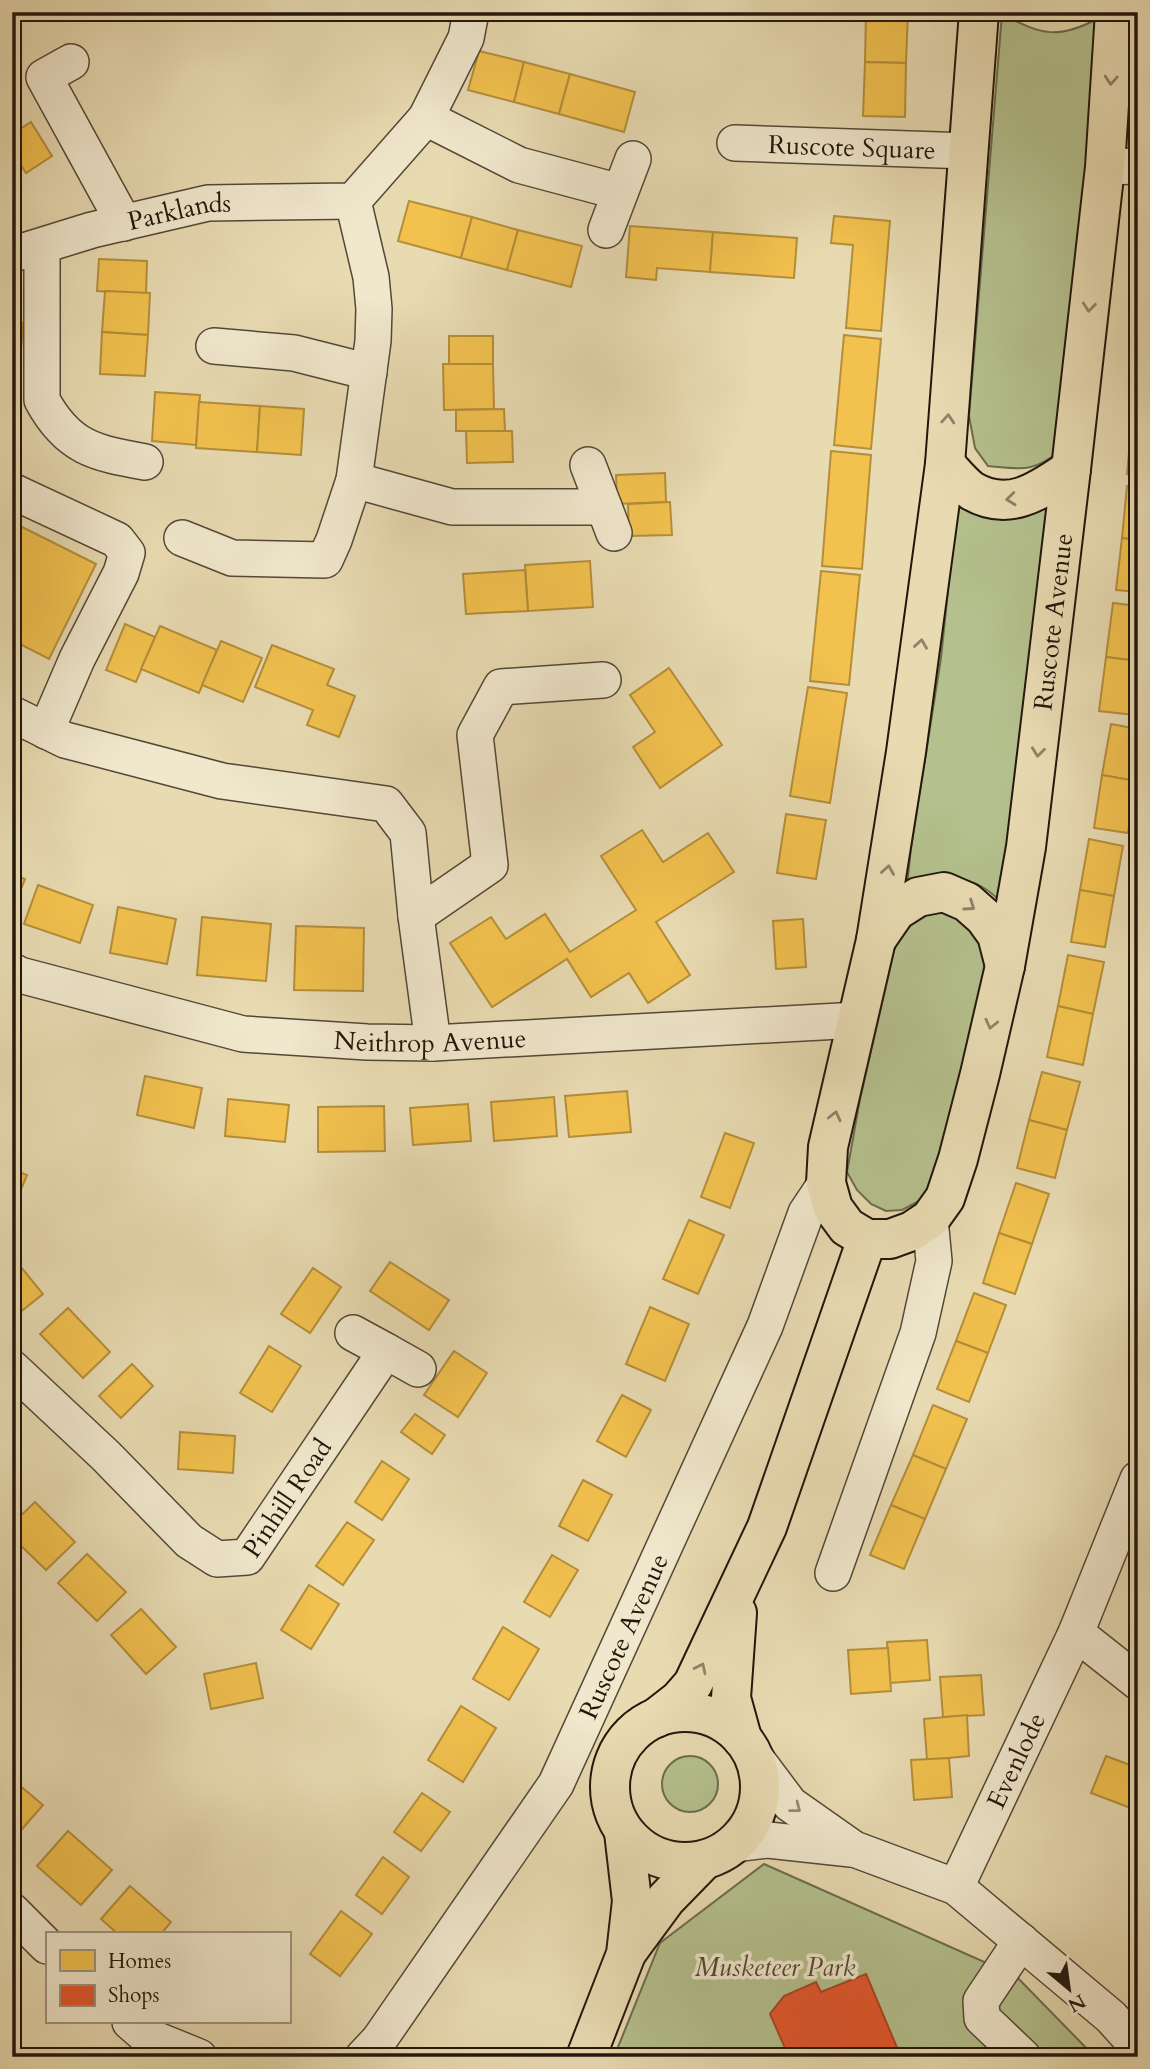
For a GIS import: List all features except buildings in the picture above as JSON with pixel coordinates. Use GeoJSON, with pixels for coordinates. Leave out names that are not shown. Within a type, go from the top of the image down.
{"type":"FeatureCollection","features":[{"type":"Feature","properties":{"kind":"main road"},"geometry":{"type":"LineString","coordinates":[[930,1219],[912,1231],[890,1239],[867,1239],[847,1227],[833,1208],[826,1183],[828,1147],[876,940],[906,752],[945,464],[979,12]]}},
{"type":"Feature","properties":{"kind":"main road","name":"Ruscote Avenue"},"geometry":{"type":"LineString","coordinates":[[930,1219],[945,1198],[958,1159],[1005,965],[1026,847],[1071,469],[1121,166],[1115,12]]}},
{"type":"Feature","properties":{"kind":"main road"},"geometry":{"type":"LineString","coordinates":[[945,464],[971,490],[997,500],[1020,499],[1048,485],[1071,469]]}},
{"type":"Feature","properties":{"kind":"main road"},"geometry":{"type":"LineString","coordinates":[[876,940],[896,911],[918,897],[944,892],[967,902],[984,917],[997,935],[1005,965]]}},
{"type":"Feature","properties":{"kind":"main road","name":"Ruscote Avenue"},"geometry":{"type":"LineString","coordinates":[[586,2057],[626,1954],[632,1901],[624,1832],[614,1812],[610,1790],[612,1767],[621,1747],[636,1729],[679,1700],[693,1684],[773,1511],[867,1239]]}},
{"type":"Feature","properties":{"kind":"main road","name":"Ruscote Avenue"},"geometry":{"type":"LineString","coordinates":[[626,1954],[666,1899],[750,1826],[759,1803],[760,1779],[731,1698],[738,1590]]}},
{"type":"Feature","properties":{"kind":"main road","name":"Ruscote Avenue"},"geometry":{"type":"LineString","coordinates":[[656,1718],[679,1712],[702,1714],[724,1722],[748,1747]]}},
{"type":"Feature","properties":{"kind":"main road"},"geometry":{"type":"LineString","coordinates":[[624,1832],[640,1848],[660,1858],[682,1862],[719,1852]]}},
{"type":"Feature","properties":{"kind":"street"},"geometry":{"type":"LineString","coordinates":[[182,538],[232,558],[325,560],[354,480],[369,372],[374,309],[371,277],[353,201],[426,118],[466,38],[471,12]]}},
{"type":"Feature","properties":{"kind":"street"},"geometry":{"type":"LineString","coordinates":[[71,62],[44,76],[124,223]]}},
{"type":"Feature","properties":{"kind":"street"},"geometry":{"type":"LineString","coordinates":[[426,118],[519,165],[620,192]]}},
{"type":"Feature","properties":{"kind":"street","name":"Ruscote Square"},"geometry":{"type":"LineString","coordinates":[[735,143],[969,151]]}},
{"type":"Feature","properties":{"kind":"street"},"geometry":{"type":"LineString","coordinates":[[606,230],[633,159]]}},
{"type":"Feature","properties":{"kind":"street","name":"Parklands"},"geometry":{"type":"LineString","coordinates":[[27,249],[92,230],[208,203],[353,201]]}},
{"type":"Feature","properties":{"kind":"street"},"geometry":{"type":"LineString","coordinates":[[27,249],[42,400],[51,417],[74,440],[101,454],[145,462]]}},
{"type":"Feature","properties":{"kind":"street"},"geometry":{"type":"LineString","coordinates":[[214,346],[294,352],[369,372]]}},
{"type":"Feature","properties":{"kind":"street"},"geometry":{"type":"LineString","coordinates":[[354,480],[453,507],[609,520],[587,465]]}},
{"type":"Feature","properties":{"kind":"street"},"geometry":{"type":"LineString","coordinates":[[12,491],[117,540],[127,553],[121,573],[46,731]]}},
{"type":"Feature","properties":{"kind":"street"},"geometry":{"type":"LineString","coordinates":[[416,916],[490,865],[475,735],[501,687],[603,680]]}},
{"type":"Feature","properties":{"kind":"street"},"geometry":{"type":"LineString","coordinates":[[12,714],[65,740],[222,781],[386,804],[408,833],[433,1042]]}},
{"type":"Feature","properties":{"kind":"street","name":"Neithrop Avenue"},"geometry":{"type":"LineString","coordinates":[[15,980],[243,1034],[367,1042],[433,1042],[858,1020]]}},
{"type":"Feature","properties":{"kind":"street","name":"Ruscote Avenue"},"geometry":{"type":"LineString","coordinates":[[363,2057],[379,2040],[556,1784],[765,1326],[806,1213],[826,1183]]}},
{"type":"Feature","properties":{"kind":"street"},"geometry":{"type":"LineString","coordinates":[[833,1573],[918,1333],[934,1261],[930,1219]]}},
{"type":"Feature","properties":{"kind":"street"},"geometry":{"type":"LineString","coordinates":[[353,1333],[418,1368]]}},
{"type":"Feature","properties":{"kind":"street","name":"Pinhill Road"},"geometry":{"type":"LineString","coordinates":[[12,1368],[106,1456],[189,1541],[217,1559],[247,1557],[386,1351]]}},
{"type":"Feature","properties":{"kind":"street","name":"Evenlode"},"geometry":{"type":"LineString","coordinates":[[956,1887],[1076,1633],[1138,1479]]}},
{"type":"Feature","properties":{"kind":"street"},"geometry":{"type":"LineString","coordinates":[[1076,1633],[1138,1682]]}},
{"type":"Feature","properties":{"kind":"street"},"geometry":{"type":"LineString","coordinates":[[748,1747],[790,1804],[854,1849]]}},
{"type":"Feature","properties":{"kind":"street"},"geometry":{"type":"LineString","coordinates":[[719,1852],[768,1840],[854,1849],[956,1887],[1111,2017],[1138,2047]]}},
{"type":"Feature","properties":{"kind":"street"},"geometry":{"type":"LineString","coordinates":[[12,1911],[46,1945]]}},
{"type":"Feature","properties":{"kind":"street"},"geometry":{"type":"LineString","coordinates":[[1021,1941],[981,2001],[982,2018],[1023,2057]]}},
{"type":"Feature","properties":{"kind":"street"},"geometry":{"type":"LineString","coordinates":[[132,2024],[145,2035],[199,2057]]}},
{"type":"Feature","properties":{"kind":"green space"},"geometry":{"type":"Polygon","coordinates":[[[1002,14],[1028,27],[1050,32],[1072,30],[1099,18],[1060,451],[1042,463],[1026,468],[988,466],[975,448],[969,416],[1002,14]]]}},
{"type":"Feature","properties":{"kind":"green space"},"geometry":{"type":"Polygon","coordinates":[[[958,493],[1060,500],[1004,905],[981,886],[970,881],[948,879],[907,886],[941,658],[958,493]]]}},
{"type":"Feature","properties":{"kind":"green space"},"geometry":{"type":"Polygon","coordinates":[[[935,911],[964,920],[974,932],[988,959],[953,1111],[930,1185],[919,1201],[902,1210],[886,1211],[871,1204],[857,1190],[847,1172],[860,1099],[896,942],[912,922],[935,911]]]}},
{"type":"Feature","properties":{"kind":"green space"},"geometry":{"type":"Polygon","coordinates":[[[690,1756],[701,1758],[710,1764],[716,1773],[716,1795],[710,1804],[701,1810],[690,1812],[679,1810],[670,1804],[664,1795],[662,1784],[664,1773],[670,1764],[679,1758],[690,1756]]]}},
{"type":"Feature","properties":{"kind":"green space","name":"Musketeer Park"},"geometry":{"type":"Polygon","coordinates":[[[764,1864],[1016,1976],[1095,2057],[614,2057],[660,1943],[764,1864]]]}}]}
